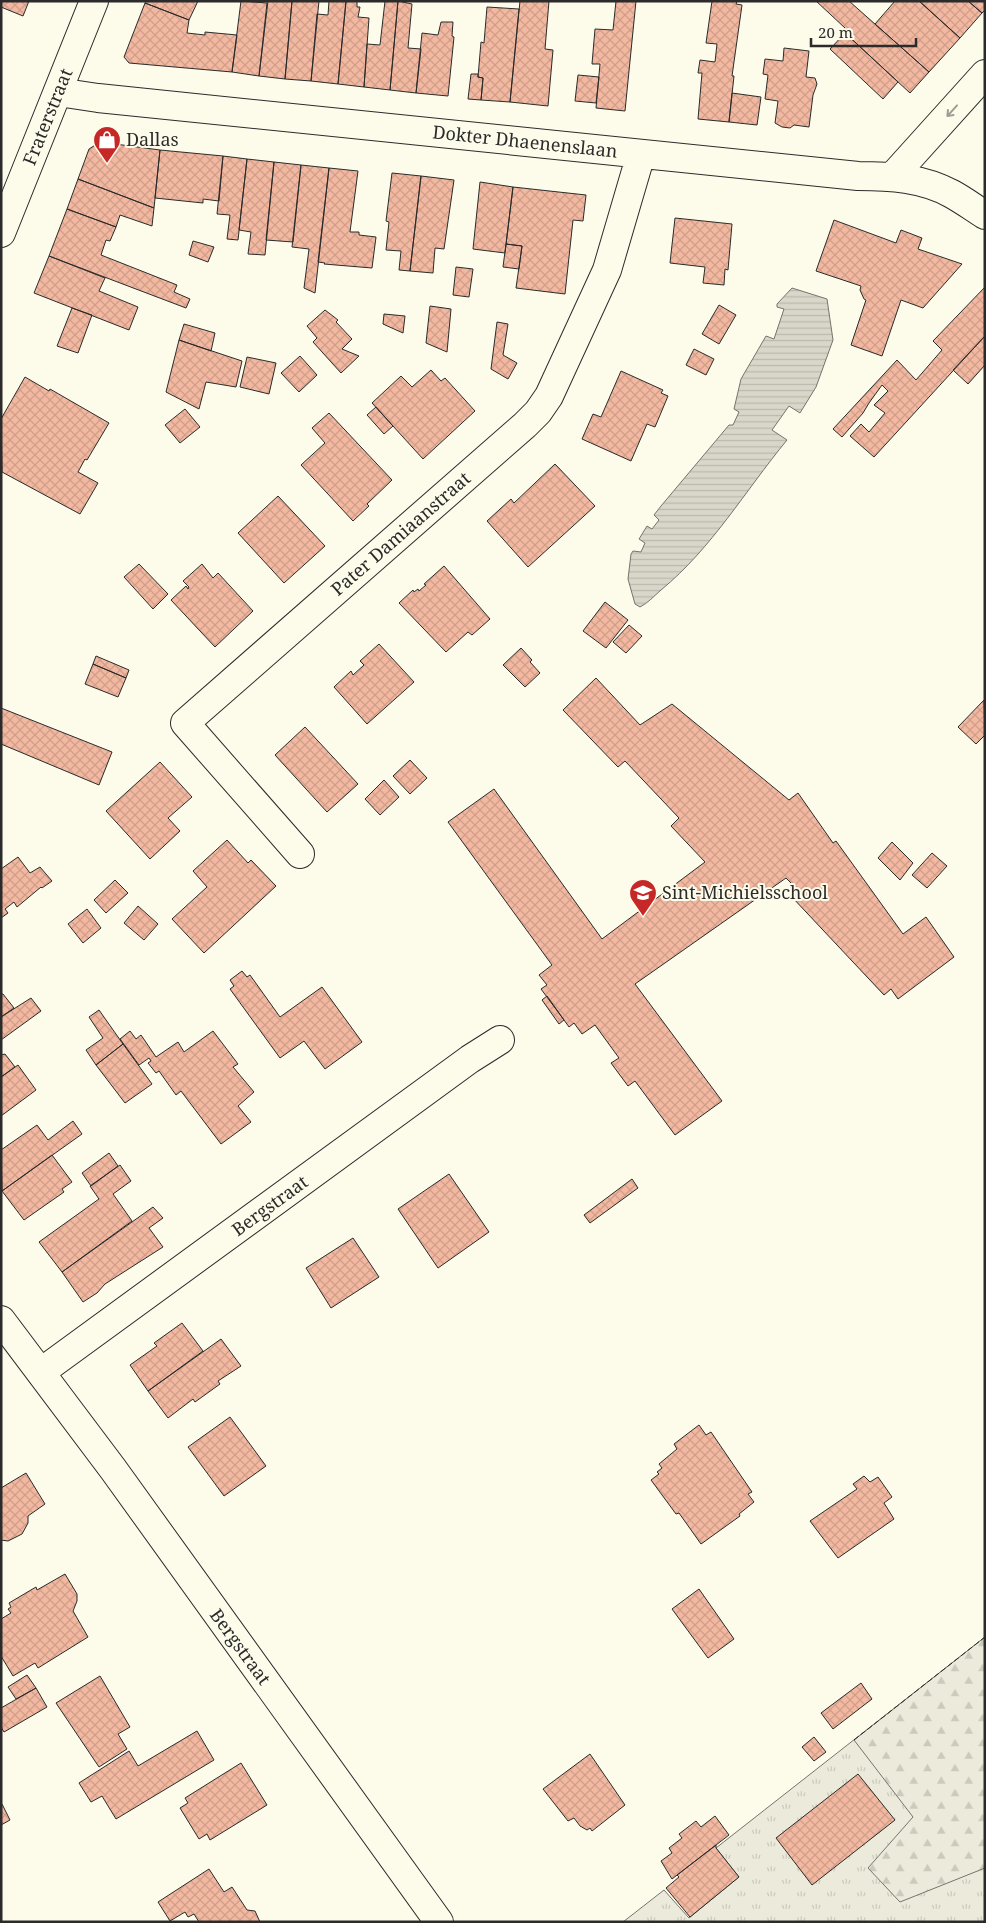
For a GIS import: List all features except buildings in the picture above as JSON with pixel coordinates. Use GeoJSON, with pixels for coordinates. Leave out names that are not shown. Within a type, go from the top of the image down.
{"type":"FeatureCollection","features":[{"type":"Feature","properties":{"kind":"street","name":"Fraterstraat"},"geometry":{"type":"LineString","coordinates":[[1,233],[94,1]]}},
{"type":"Feature","properties":{"kind":"street"},"geometry":{"type":"LineString","coordinates":[[893,176],[985,74]]}},
{"type":"Feature","properties":{"kind":"street","name":"Dokter Dhaenenslaan"},"geometry":{"type":"LineString","coordinates":[[58,92],[98,98],[858,176],[893,176],[922,182],[951,193],[985,215]]}},
{"type":"Feature","properties":{"kind":"street","name":"Pater Damiaanstraat"},"geometry":{"type":"LineString","coordinates":[[300,854],[185,723],[518,432],[538,412],[549,396],[607,270],[641,154]]}},
{"type":"Feature","properties":{"kind":"street","name":"Bergstraat"},"geometry":{"type":"LineString","coordinates":[[41,1372],[470,1059],[500,1040]]}},
{"type":"Feature","properties":{"kind":"street","name":"Bergstraat"},"geometry":{"type":"LineString","coordinates":[[1,1320],[150,1520],[439,1922]]}},
{"type":"Feature","properties":{"kind":"green space"},"geometry":{"type":"Polygon","coordinates":[[[985,1637],[985,1922],[623,1922],[664,1890],[689,1918],[739,1877],[716,1848],[985,1637]]]}},
{"type":"Feature","properties":{"kind":"green space"},"geometry":{"type":"Polygon","coordinates":[[[985,1637],[985,1868],[900,1902],[868,1868],[913,1817],[854,1740],[985,1637]]]}},
{"type":"Feature","properties":{"kind":"shaded area"},"geometry":{"type":"Polygon","coordinates":[[[792,288],[827,299],[833,340],[816,387],[800,413],[789,406],[772,430],[787,440],[712,538],[679,574],[640,607],[635,604],[628,579],[631,554],[633,551],[641,552],[645,543],[639,539],[647,526],[652,529],[659,520],[654,515],[729,425],[733,425],[739,412],[734,409],[741,379],[766,336],[774,339],[784,309],[777,307],[777,304],[792,288]]]}},
{"type":"Feature","properties":{"kind":"fence"},"geometry":{"type":"LineString","coordinates":[[854,1740],[985,1637]]}},
{"type":"Feature","properties":{"kind":"place","name":"Dallas"},"geometry":{"type":"Point","coordinates":[107,164]}},
{"type":"Feature","properties":{"kind":"place","name":"Sint-Michielsschool"},"geometry":{"type":"Point","coordinates":[643,917]}}]}
